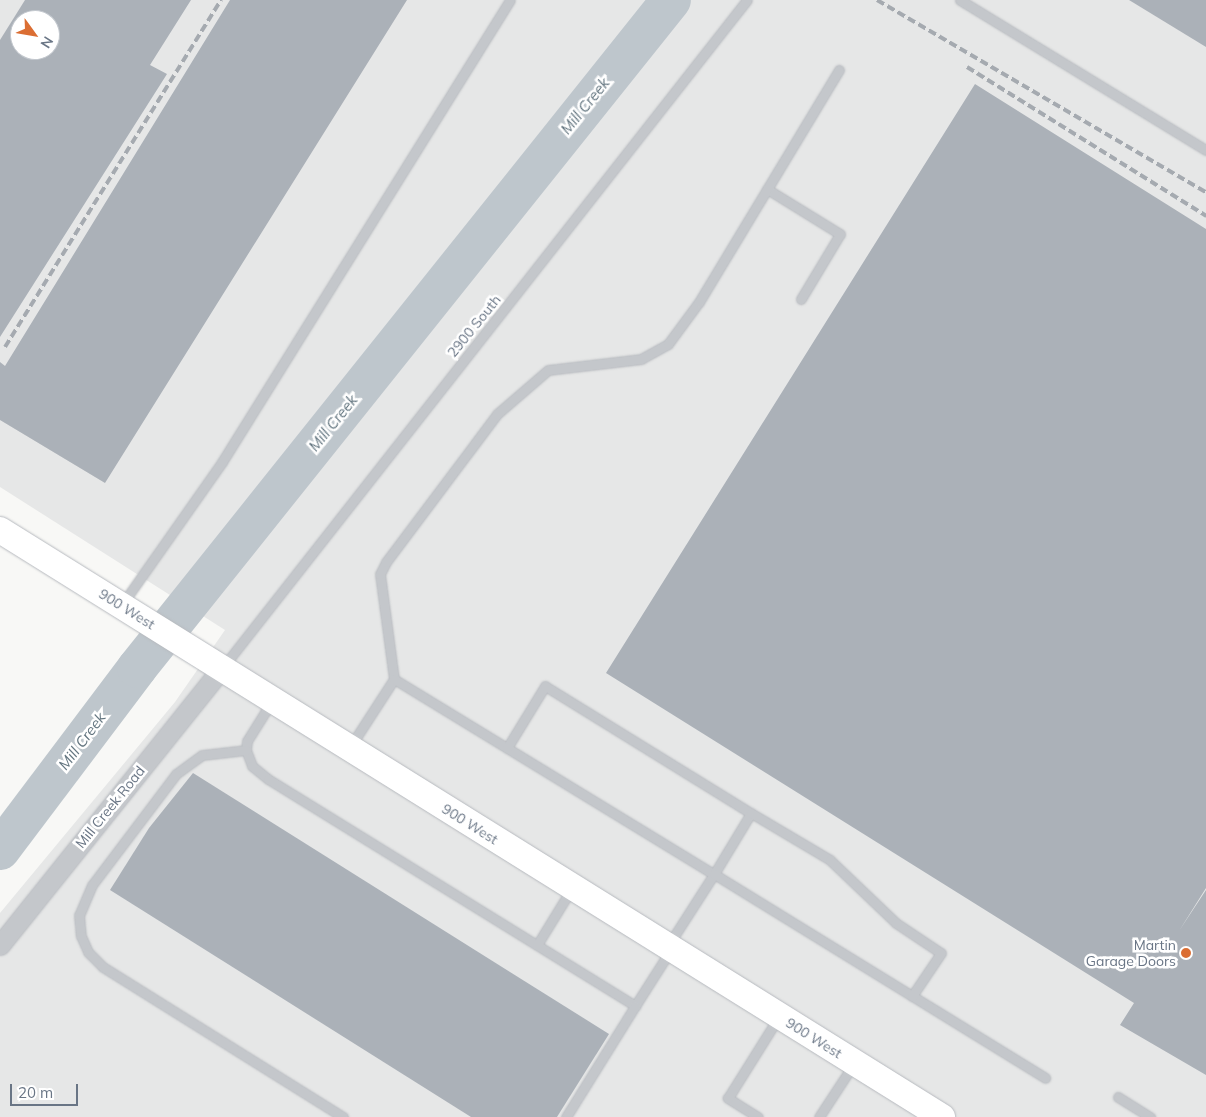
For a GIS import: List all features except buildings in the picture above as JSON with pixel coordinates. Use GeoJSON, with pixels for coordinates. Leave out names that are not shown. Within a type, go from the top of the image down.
{"type":"FeatureCollection","features":[{"type":"Feature","properties":{"kind":"main road","name":"900 West"},"geometry":{"type":"LineString","coordinates":[[0,530],[854,1062],[927,1113]]}},
{"type":"Feature","properties":{"kind":"street","name":"Mill Creek Road"},"geometry":{"type":"LineString","coordinates":[[0,945],[221,669]]}},
{"type":"Feature","properties":{"kind":"lane"},"geometry":{"type":"LineString","coordinates":[[121,605],[222,462],[510,0]]}},
{"type":"Feature","properties":{"kind":"lane","name":"2900 South"},"geometry":{"type":"LineString","coordinates":[[221,669],[747,0]]}},
{"type":"Feature","properties":{"kind":"lane"},"geometry":{"type":"LineString","coordinates":[[960,0],[1206,150]]}},
{"type":"Feature","properties":{"kind":"lane"},"geometry":{"type":"LineString","coordinates":[[349,749],[394,679],[380,574],[498,414],[548,370],[641,359],[668,344],[699,302],[839,70]]}},
{"type":"Feature","properties":{"kind":"lane"},"geometry":{"type":"LineString","coordinates":[[767,189],[840,234],[801,299]]}},
{"type":"Feature","properties":{"kind":"lane"},"geometry":{"type":"LineString","coordinates":[[394,679],[1046,1078]]}},
{"type":"Feature","properties":{"kind":"lane"},"geometry":{"type":"LineString","coordinates":[[507,748],[545,686],[750,813],[830,860],[896,923],[941,952],[912,996]]}},
{"type":"Feature","properties":{"kind":"lane"},"geometry":{"type":"LineString","coordinates":[[272,701],[247,741],[246,750],[252,766],[268,779],[635,1006]]}},
{"type":"Feature","properties":{"kind":"lane"},"geometry":{"type":"LineString","coordinates":[[246,750],[202,755],[185,765],[92,885],[79,915],[83,945],[108,970],[343,1117]]}},
{"type":"Feature","properties":{"kind":"lane"},"geometry":{"type":"LineString","coordinates":[[566,1117],[635,1006],[750,813]]}},
{"type":"Feature","properties":{"kind":"lane"},"geometry":{"type":"LineString","coordinates":[[537,945],[572,888]]}},
{"type":"Feature","properties":{"kind":"lane"},"geometry":{"type":"LineString","coordinates":[[758,1117],[728,1098],[780,1016]]}},
{"type":"Feature","properties":{"kind":"lane"},"geometry":{"type":"LineString","coordinates":[[819,1117],[854,1062]]}},
{"type":"Feature","properties":{"kind":"lane"},"geometry":{"type":"LineString","coordinates":[[1118,1097],[1150,1117]]}},
{"type":"Feature","properties":{"kind":"shaded area"},"geometry":{"type":"Polygon","coordinates":[[[0,0],[1206,0],[1206,1117],[0,1117],[0,913],[175,702],[225,630],[0,487],[0,0]]]}},
{"type":"Feature","properties":{"kind":"waterway","name":"Mill Creek"},"geometry":{"type":"LineString","coordinates":[[0,850],[137,668],[671,0]]}},
{"type":"Feature","properties":{"kind":"railway"},"geometry":{"type":"LineString","coordinates":[[5,347],[221,0]]}},
{"type":"Feature","properties":{"kind":"railway"},"geometry":{"type":"LineString","coordinates":[[877,0],[1206,192]]}},
{"type":"Feature","properties":{"kind":"railway"},"geometry":{"type":"LineString","coordinates":[[967,67],[1206,216]]}},
{"type":"Feature","properties":{"kind":"place","name":"Martin Garage Doors"},"geometry":{"type":"Point","coordinates":[1186,953]}}]}
